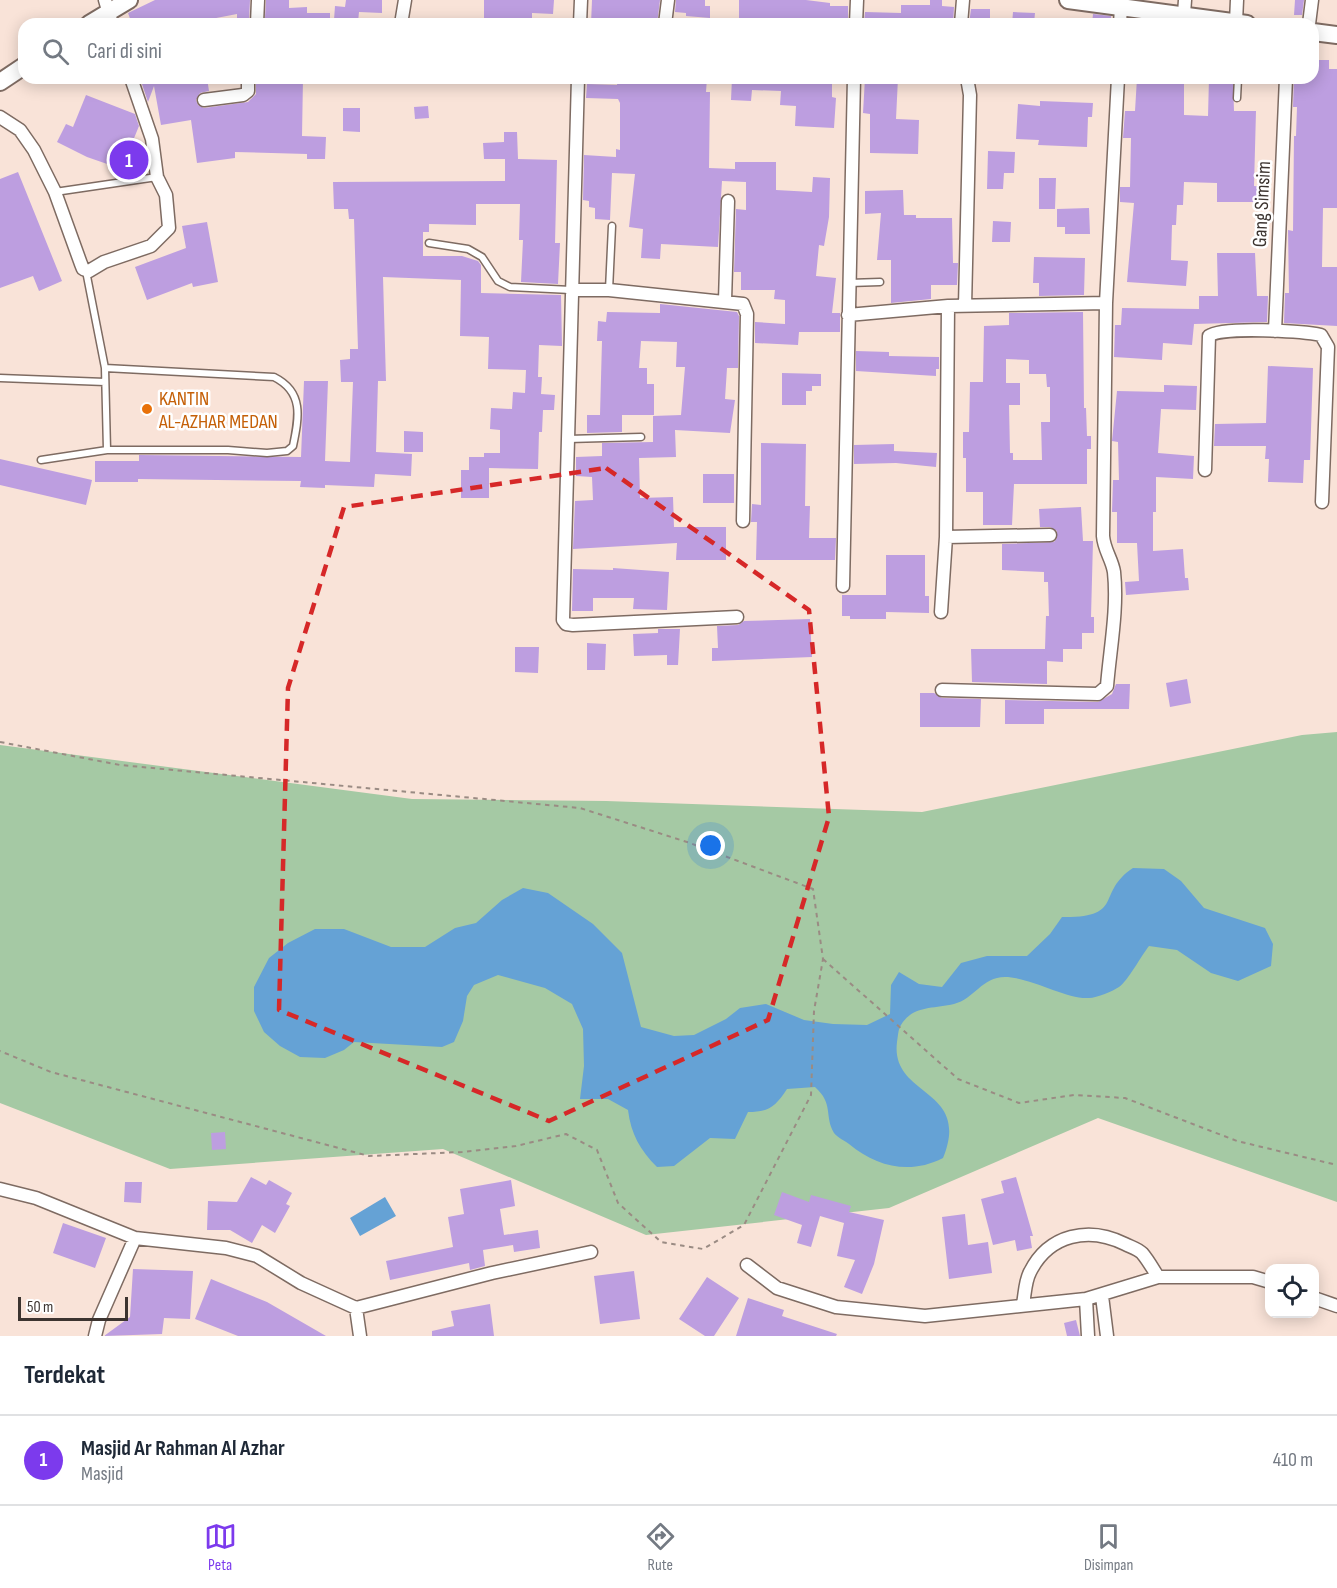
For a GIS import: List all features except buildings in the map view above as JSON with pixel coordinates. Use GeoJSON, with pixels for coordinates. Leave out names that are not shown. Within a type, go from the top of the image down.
{"type":"FeatureCollection","features":[{"type":"Feature","properties":{"kind":"main road"},"geometry":{"type":"LineString","coordinates":[[108,12],[129,0]]}},
{"type":"Feature","properties":{"kind":"main road"},"geometry":{"type":"LineString","coordinates":[[1068,0],[1184,7],[1223,18]]}},
{"type":"Feature","properties":{"kind":"main road"},"geometry":{"type":"LineString","coordinates":[[1319,33],[1337,35]]}},
{"type":"Feature","properties":{"kind":"main road"},"geometry":{"type":"LineString","coordinates":[[0,82],[18,70]]}},
{"type":"Feature","properties":{"kind":"street"},"geometry":{"type":"LineString","coordinates":[[256,18],[258,0]]}},
{"type":"Feature","properties":{"kind":"street"},"geometry":{"type":"LineString","coordinates":[[402,18],[405,0]]}},
{"type":"Feature","properties":{"kind":"street"},"geometry":{"type":"LineString","coordinates":[[580,18],[581,0]]}},
{"type":"Feature","properties":{"kind":"street"},"geometry":{"type":"LineString","coordinates":[[666,18],[668,0]]}},
{"type":"Feature","properties":{"kind":"street"},"geometry":{"type":"LineString","coordinates":[[856,18],[857,0]]}},
{"type":"Feature","properties":{"kind":"street"},"geometry":{"type":"LineString","coordinates":[[962,18],[963,0]]}},
{"type":"Feature","properties":{"kind":"street"},"geometry":{"type":"LineString","coordinates":[[1237,0],[1240,18]]}},
{"type":"Feature","properties":{"kind":"street"},"geometry":{"type":"LineString","coordinates":[[1310,18],[1312,0]]}},
{"type":"Feature","properties":{"kind":"street"},"geometry":{"type":"LineString","coordinates":[[1124,18],[1132,5]]}},
{"type":"Feature","properties":{"kind":"street"},"geometry":{"type":"LineString","coordinates":[[0,117],[24,135],[55,192],[86,271],[151,246],[169,228],[166,195],[158,177],[152,140],[133,84]]}},
{"type":"Feature","properties":{"kind":"street"},"geometry":{"type":"LineString","coordinates":[[204,100],[243,95],[248,91],[248,84]]}},
{"type":"Feature","properties":{"kind":"street"},"geometry":{"type":"LineString","coordinates":[[578,84],[561,605],[564,623],[737,617]]}},
{"type":"Feature","properties":{"kind":"street"},"geometry":{"type":"LineString","coordinates":[[843,586],[854,84]]}},
{"type":"Feature","properties":{"kind":"street"},"geometry":{"type":"LineString","coordinates":[[965,306],[970,95],[968,84]]}},
{"type":"Feature","properties":{"kind":"street"},"geometry":{"type":"LineString","coordinates":[[942,690],[1098,694],[1107,686],[1115,588],[1113,563],[1104,546],[1103,536],[1106,303],[1118,84]]}},
{"type":"Feature","properties":{"kind":"street","name":"Gang Simsim"},"geometry":{"type":"LineString","coordinates":[[1275,331],[1286,84]]}},
{"type":"Feature","properties":{"kind":"street"},"geometry":{"type":"LineString","coordinates":[[724,301],[728,201]]}},
{"type":"Feature","properties":{"kind":"street"},"geometry":{"type":"LineString","coordinates":[[571,290],[609,290],[743,304],[747,314],[743,521]]}},
{"type":"Feature","properties":{"kind":"street"},"geometry":{"type":"LineString","coordinates":[[848,315],[948,306],[1106,303]]}},
{"type":"Feature","properties":{"kind":"street"},"geometry":{"type":"LineString","coordinates":[[941,612],[946,537],[948,306]]}},
{"type":"Feature","properties":{"kind":"street"},"geometry":{"type":"LineString","coordinates":[[1205,470],[1206,350],[1209,336],[1218,331],[1275,331],[1322,335],[1328,347],[1322,502]]}},
{"type":"Feature","properties":{"kind":"street"},"geometry":{"type":"LineString","coordinates":[[946,537],[1050,536]]}},
{"type":"Feature","properties":{"kind":"street"},"geometry":{"type":"LineString","coordinates":[[0,1189],[36,1198],[135,1238],[226,1248],[257,1256],[300,1283],[356,1308],[492,1273],[591,1252]]}},
{"type":"Feature","properties":{"kind":"street"},"geometry":{"type":"LineString","coordinates":[[1023,1304],[1029,1274],[1040,1258],[1055,1242],[1071,1236],[1087,1233],[1113,1238],[1141,1252],[1158,1276]]}},
{"type":"Feature","properties":{"kind":"street"},"geometry":{"type":"LineString","coordinates":[[95,1336],[99,1320],[135,1238]]}},
{"type":"Feature","properties":{"kind":"street"},"geometry":{"type":"LineString","coordinates":[[747,1266],[777,1288],[836,1307],[926,1316],[1086,1299],[1102,1296],[1158,1276],[1253,1277],[1265,1281]]}},
{"type":"Feature","properties":{"kind":"street"},"geometry":{"type":"LineString","coordinates":[[1102,1296],[1107,1336]]}},
{"type":"Feature","properties":{"kind":"street"},"geometry":{"type":"LineString","coordinates":[[1086,1299],[1088,1336]]}},
{"type":"Feature","properties":{"kind":"street"},"geometry":{"type":"LineString","coordinates":[[1319,1300],[1337,1305]]}},
{"type":"Feature","properties":{"kind":"street"},"geometry":{"type":"LineString","coordinates":[[356,1308],[360,1336]]}},
{"type":"Feature","properties":{"kind":"lane"},"geometry":{"type":"LineString","coordinates":[[1237,98],[1238,84]]}},
{"type":"Feature","properties":{"kind":"lane"},"geometry":{"type":"LineString","coordinates":[[55,192],[158,177]]}},
{"type":"Feature","properties":{"kind":"lane"},"geometry":{"type":"LineString","coordinates":[[609,290],[612,226]]}},
{"type":"Feature","properties":{"kind":"lane"},"geometry":{"type":"LineString","coordinates":[[429,243],[468,249],[482,257],[498,281],[510,287],[571,290]]}},
{"type":"Feature","properties":{"kind":"lane"},"geometry":{"type":"LineString","coordinates":[[86,271],[105,368],[107,450]]}},
{"type":"Feature","properties":{"kind":"lane"},"geometry":{"type":"LineString","coordinates":[[848,283],[880,282]]}},
{"type":"Feature","properties":{"kind":"lane"},"geometry":{"type":"LineString","coordinates":[[41,460],[107,450],[228,450],[267,453],[287,451],[293,446],[297,413],[296,397],[288,384],[274,377],[105,368]]}},
{"type":"Feature","properties":{"kind":"lane"},"geometry":{"type":"LineString","coordinates":[[0,378],[105,382]]}},
{"type":"Feature","properties":{"kind":"lane"},"geometry":{"type":"LineString","coordinates":[[568,439],[641,437]]}},
{"type":"Feature","properties":{"kind":"path"},"geometry":{"type":"LineString","coordinates":[[0,742],[120,765],[580,808],[687,842],[813,889],[823,959],[813,1011],[811,1095],[744,1225],[703,1249],[661,1242],[618,1203],[597,1150],[566,1134],[516,1146],[462,1152],[369,1156],[73,1079],[0,1051]]}},
{"type":"Feature","properties":{"kind":"path"},"geometry":{"type":"LineString","coordinates":[[823,959],[958,1079],[1019,1102],[1074,1095],[1125,1098],[1237,1141],[1337,1165]]}},
{"type":"Feature","properties":{"kind":"highlighted area"},"geometry":{"type":"Polygon","coordinates":[[[606,468],[809,610],[829,817],[768,1020],[549,1121],[279,1010],[288,688],[344,507],[606,468]]]}},
{"type":"Feature","properties":{"kind":"green space"},"geometry":{"type":"Polygon","coordinates":[[[1337,732],[1337,1202],[1098,1118],[889,1208],[646,1235],[443,1149],[170,1169],[0,1103],[0,745],[412,799],[606,801],[922,812],[1302,735],[1337,732]]]}},
{"type":"Feature","properties":{"kind":"water"},"geometry":{"type":"Polygon","coordinates":[[[1133,868],[1164,869],[1181,881],[1204,908],[1265,928],[1273,944],[1271,966],[1238,981],[1211,973],[1177,950],[1149,946],[1123,984],[1096,997],[1080,998],[1026,981],[1005,977],[984,984],[967,998],[954,1004],[924,1009],[912,1014],[899,1029],[898,1060],[905,1074],[939,1105],[947,1118],[949,1135],[943,1158],[918,1166],[894,1166],[882,1163],[860,1152],[837,1136],[829,1121],[825,1099],[815,1087],[787,1089],[771,1107],[748,1112],[735,1139],[710,1138],[674,1166],[657,1167],[637,1141],[631,1127],[628,1110],[608,1099],[580,1099],[584,1066],[583,1029],[572,1004],[545,988],[498,975],[474,985],[467,996],[463,1021],[454,1042],[442,1047],[354,1042],[344,1050],[325,1058],[300,1057],[280,1046],[264,1032],[254,1011],[254,987],[269,958],[288,943],[315,929],[344,929],[391,947],[425,947],[455,928],[476,923],[502,900],[523,888],[548,893],[593,924],[622,953],[641,1027],[674,1036],[694,1035],[726,1019],[740,1008],[766,1004],[804,1020],[867,1025],[890,1014],[891,985],[899,972],[919,984],[942,987],[961,963],[987,956],[1027,956],[1050,934],[1062,917],[1082,916],[1103,909],[1115,886],[1133,868]]]}},
{"type":"Feature","properties":{"kind":"water"},"geometry":{"type":"Polygon","coordinates":[[[385,1197],[396,1216],[360,1236],[350,1218],[385,1197]]]}},
{"type":"Feature","properties":{"kind":"place","name":"Masjid Ar Rahman Al Azhar"},"geometry":{"type":"Point","coordinates":[129,160]}},
{"type":"Feature","properties":{"kind":"place","name":"KANTIN AL-AZHAR MEDAN"},"geometry":{"type":"Point","coordinates":[147,409]}}]}
